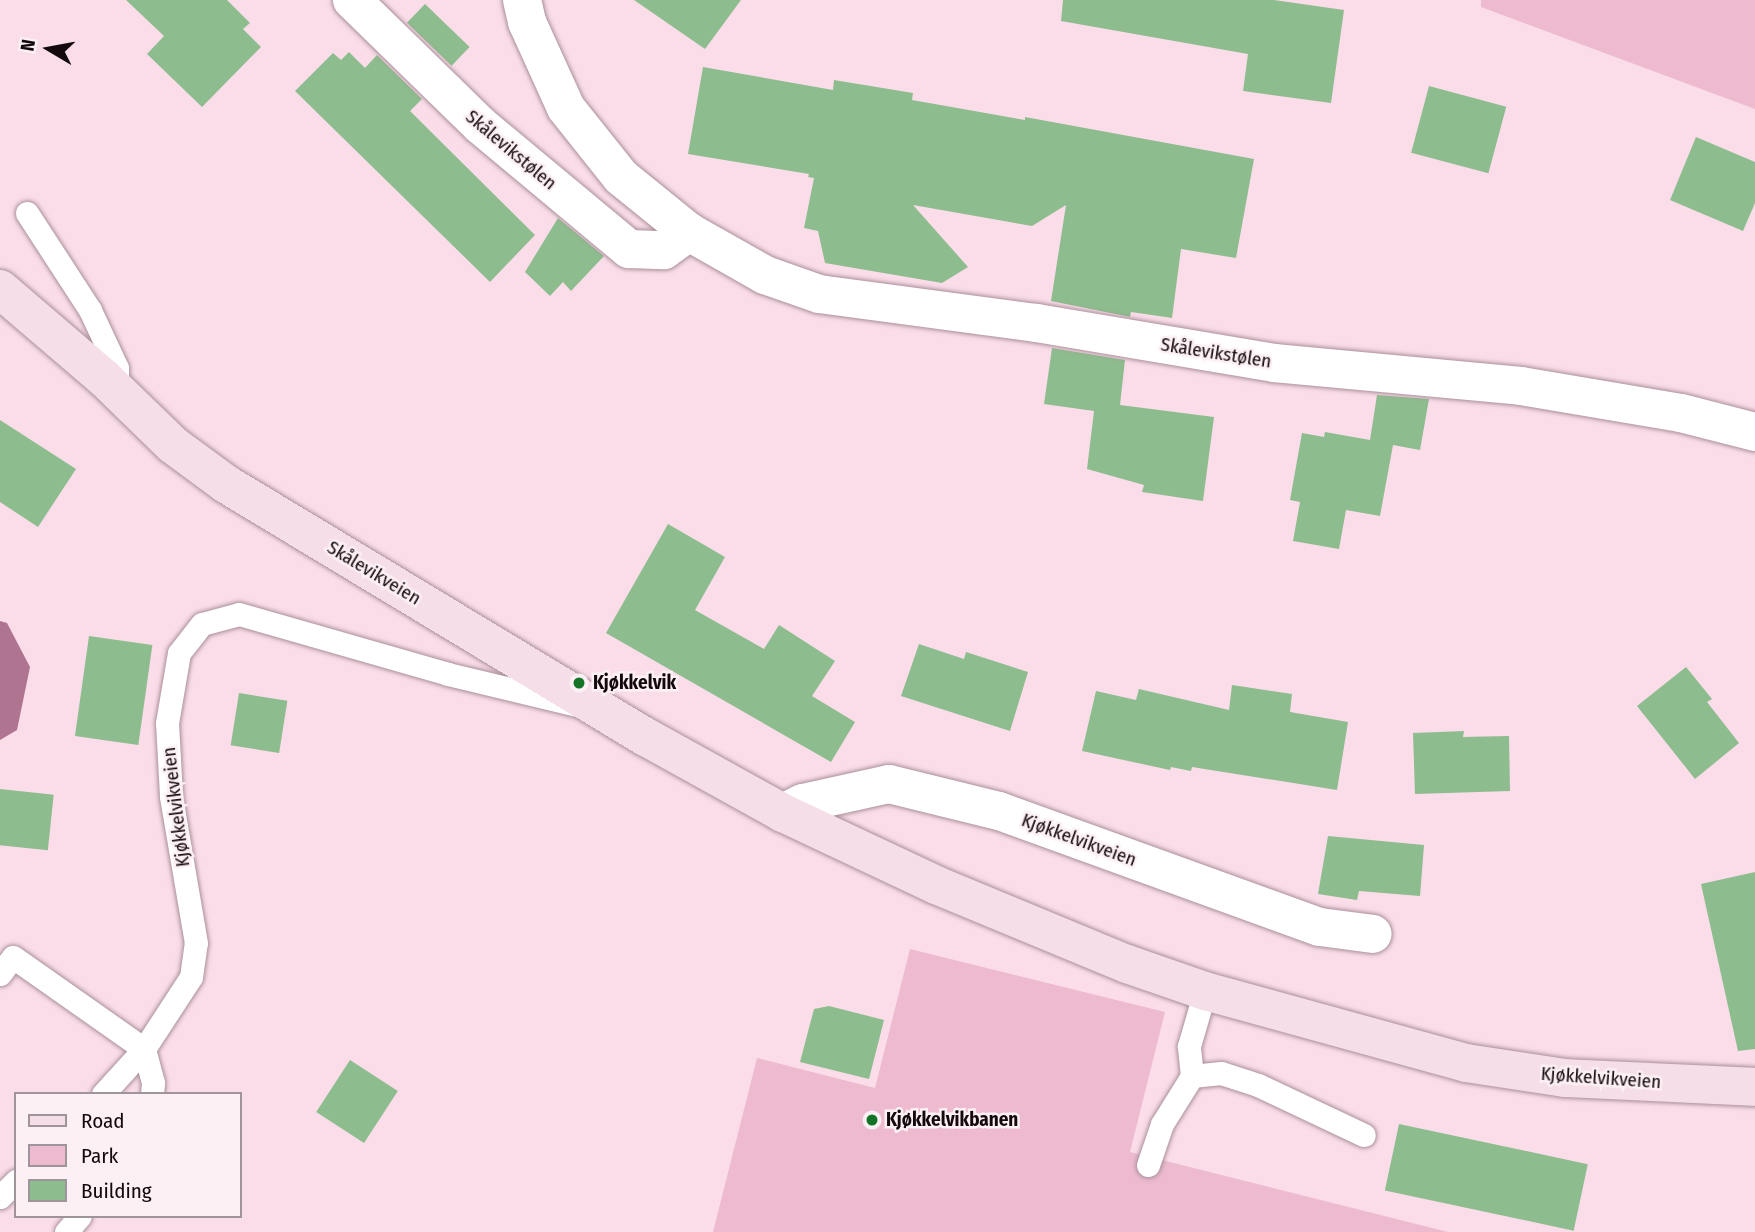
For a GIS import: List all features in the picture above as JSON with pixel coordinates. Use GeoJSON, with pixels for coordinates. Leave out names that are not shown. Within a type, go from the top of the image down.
{"type":"FeatureCollection","features":[{"type":"Feature","properties":{"kind":"main road","name":"Skålevikveien"},"geometry":{"type":"LineString","coordinates":[[0,289],[117,389],[173,445],[226,484],[646,737]]}},
{"type":"Feature","properties":{"kind":"main road","name":"Kjøkkelvikveien"},"geometry":{"type":"LineString","coordinates":[[646,737],[783,813],[949,890],[1127,964],[1205,991],[1466,1063],[1565,1078],[1755,1087]]}},
{"type":"Feature","properties":{"kind":"street","name":"Skålevikstølen"},"geometry":{"type":"LineString","coordinates":[[352,0],[480,125],[629,248],[664,250],[689,232]]}},
{"type":"Feature","properties":{"kind":"street","name":"Skålevikstølen"},"geometry":{"type":"LineString","coordinates":[[522,0],[527,22],[566,108],[621,177],[689,232],[765,275],[819,294],[1036,323],[1274,363],[1521,386],[1681,413],[1755,432]]}},
{"type":"Feature","properties":{"kind":"street","name":"Kjøkkelvikveien"},"geometry":{"type":"LineString","coordinates":[[783,813],[803,803],[889,784],[999,811],[1320,927],[1373,934]]}},
{"type":"Feature","properties":{"kind":"lane"},"geometry":{"type":"LineString","coordinates":[[27,213],[90,310],[117,368],[117,389]]}},
{"type":"Feature","properties":{"kind":"lane","name":"Kjøkkelvikveien"},"geometry":{"type":"LineString","coordinates":[[105,1092],[144,1049],[191,977],[196,943],[171,796],[167,723],[179,653],[202,624],[239,614],[448,674],[607,713]]}},
{"type":"Feature","properties":{"kind":"lane"},"geometry":{"type":"LineString","coordinates":[[0,974],[13,957],[144,1049],[153,1083],[152,1092]]}},
{"type":"Feature","properties":{"kind":"lane"},"geometry":{"type":"LineString","coordinates":[[1148,1164],[1162,1124],[1192,1076],[1189,1046],[1205,991]]}},
{"type":"Feature","properties":{"kind":"lane"},"geometry":{"type":"LineString","coordinates":[[1192,1076],[1221,1073],[1258,1085],[1364,1135]]}},
{"type":"Feature","properties":{"kind":"lane"},"geometry":{"type":"LineString","coordinates":[[0,1197],[14,1183]]}},
{"type":"Feature","properties":{"kind":"lane"},"geometry":{"type":"LineString","coordinates":[[66,1232],[78,1218]]}},
{"type":"Feature","properties":{"kind":"green space"},"geometry":{"type":"Polygon","coordinates":[[[1481,0],[1755,0],[1755,109],[1481,7],[1481,0]]]}},
{"type":"Feature","properties":{"kind":"green space","name":"Kjøkkelvikbanen"},"geometry":{"type":"Polygon","coordinates":[[[910,949],[1165,1012],[1130,1152],[1448,1232],[713,1232],[757,1058],[875,1088],[910,949]]]}},
{"type":"Feature","properties":{"kind":"shaded area"},"geometry":{"type":"Polygon","coordinates":[[[0,621],[7,623],[30,667],[17,730],[0,740],[0,621]]]}},
{"type":"Feature","properties":{"kind":"building"},"geometry":{"type":"Polygon","coordinates":[[[126,0],[227,0],[250,23],[243,29],[261,47],[202,107],[147,54],[164,36],[126,0]]]}},
{"type":"Feature","properties":{"kind":"building"},"geometry":{"type":"Polygon","coordinates":[[[634,0],[741,0],[705,49],[634,0]]]}},
{"type":"Feature","properties":{"kind":"building"},"geometry":{"type":"Polygon","coordinates":[[[1063,0],[1274,0],[1344,10],[1331,103],[1243,91],[1248,54],[1061,21],[1063,0]]]}},
{"type":"Feature","properties":{"kind":"building"},"geometry":{"type":"Polygon","coordinates":[[[425,4],[470,47],[452,66],[407,23],[425,4]]]}},
{"type":"Feature","properties":{"kind":"building"},"geometry":{"type":"Polygon","coordinates":[[[349,52],[365,68],[377,55],[422,99],[410,111],[535,235],[490,282],[295,91],[333,53],[341,60],[349,52]]]}},
{"type":"Feature","properties":{"kind":"building"},"geometry":{"type":"Polygon","coordinates":[[[703,67],[833,90],[834,80],[913,93],[912,100],[1025,120],[1025,117],[1254,159],[1236,258],[1181,249],[1172,318],[1131,312],[1130,317],[1051,301],[1066,205],[1032,226],[913,205],[968,267],[942,283],[825,263],[818,231],[804,228],[814,178],[808,177],[809,174],[688,154],[703,67]]]}},
{"type":"Feature","properties":{"kind":"building"},"geometry":{"type":"Polygon","coordinates":[[[1429,86],[1506,107],[1488,173],[1411,153],[1429,86]]]}},
{"type":"Feature","properties":{"kind":"building"},"geometry":{"type":"Polygon","coordinates":[[[1696,137],[1755,162],[1755,203],[1743,231],[1670,200],[1696,137]]]}},
{"type":"Feature","properties":{"kind":"building"},"geometry":{"type":"Polygon","coordinates":[[[558,218],[604,256],[571,291],[563,282],[550,296],[525,272],[558,218]]]}},
{"type":"Feature","properties":{"kind":"building"},"geometry":{"type":"Polygon","coordinates":[[[1052,348],[1125,360],[1120,405],[1214,417],[1203,501],[1142,492],[1144,485],[1087,469],[1094,411],[1044,404],[1052,348]]]}},
{"type":"Feature","properties":{"kind":"building"},"geometry":{"type":"Polygon","coordinates":[[[1377,395],[1429,399],[1420,450],[1393,445],[1380,516],[1346,510],[1339,549],[1293,541],[1300,502],[1290,500],[1302,433],[1324,437],[1325,432],[1370,440],[1377,395]]]}},
{"type":"Feature","properties":{"kind":"building"},"geometry":{"type":"Polygon","coordinates":[[[0,420],[76,469],[38,527],[0,502],[0,420]]]}},
{"type":"Feature","properties":{"kind":"building"},"geometry":{"type":"Polygon","coordinates":[[[668,524],[725,557],[695,610],[764,649],[779,625],[835,661],[812,696],[855,722],[831,762],[606,633],[668,524]]]}},
{"type":"Feature","properties":{"kind":"building"},"geometry":{"type":"Polygon","coordinates":[[[89,636],[152,645],[138,745],[75,736],[89,636]]]}},
{"type":"Feature","properties":{"kind":"building"},"geometry":{"type":"Polygon","coordinates":[[[919,644],[964,659],[966,652],[1028,672],[1010,731],[901,696],[919,644]]]}},
{"type":"Feature","properties":{"kind":"building"},"geometry":{"type":"Polygon","coordinates":[[[1686,667],[1712,699],[1707,702],[1739,743],[1695,779],[1637,706],[1686,667]]]}},
{"type":"Feature","properties":{"kind":"building"},"geometry":{"type":"Polygon","coordinates":[[[1232,685],[1292,694],[1290,712],[1348,722],[1337,790],[1192,767],[1191,771],[1171,767],[1170,770],[1082,751],[1096,691],[1136,700],[1139,689],[1229,710],[1232,685]]]}},
{"type":"Feature","properties":{"kind":"building"},"geometry":{"type":"Polygon","coordinates":[[[239,693],[287,701],[279,753],[231,745],[239,693]]]}},
{"type":"Feature","properties":{"kind":"building"},"geometry":{"type":"Polygon","coordinates":[[[1464,731],[1463,737],[1509,736],[1510,791],[1415,794],[1413,733],[1464,731]]]}},
{"type":"Feature","properties":{"kind":"building"},"geometry":{"type":"Polygon","coordinates":[[[0,789],[54,795],[48,850],[0,845],[0,789]]]}},
{"type":"Feature","properties":{"kind":"building"},"geometry":{"type":"Polygon","coordinates":[[[1328,836],[1424,845],[1420,896],[1359,891],[1357,900],[1318,894],[1328,836]]]}},
{"type":"Feature","properties":{"kind":"building"},"geometry":{"type":"Polygon","coordinates":[[[1755,872],[1755,1049],[1738,1051],[1701,884],[1755,872]]]}},
{"type":"Feature","properties":{"kind":"building"},"geometry":{"type":"Polygon","coordinates":[[[829,1006],[884,1020],[869,1079],[800,1062],[814,1009],[829,1006]]]}},
{"type":"Feature","properties":{"kind":"building"},"geometry":{"type":"Polygon","coordinates":[[[350,1060],[398,1091],[364,1143],[316,1112],[350,1060]]]}},
{"type":"Feature","properties":{"kind":"building"},"geometry":{"type":"Polygon","coordinates":[[[1399,1124],[1588,1164],[1574,1231],[1385,1191],[1399,1124]]]}},
{"type":"Feature","properties":{"kind":"place","name":"Kjøkkelvik"},"geometry":{"type":"Point","coordinates":[579,683]}},
{"type":"Feature","properties":{"kind":"place","name":"Kjøkkelvikbanen"},"geometry":{"type":"Point","coordinates":[872,1120]}}]}
